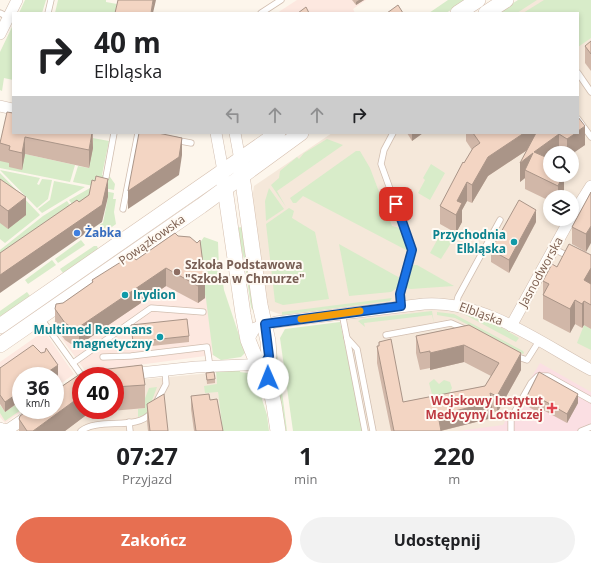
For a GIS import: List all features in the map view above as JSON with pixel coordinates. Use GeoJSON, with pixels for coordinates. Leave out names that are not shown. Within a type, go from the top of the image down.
{"type":"FeatureCollection","features":[{"type":"Feature","properties":{"kind":"main road"},"geometry":{"type":"LineString","coordinates":[[460,12],[478,0]]}},
{"type":"Feature","properties":{"kind":"main road"},"geometry":{"type":"LineString","coordinates":[[488,12],[506,0]]}},
{"type":"Feature","properties":{"kind":"main road","name":"Powązkowska"},"geometry":{"type":"LineString","coordinates":[[0,326],[277,134]]}},
{"type":"Feature","properties":{"kind":"main road","name":"Powązkowska"},"geometry":{"type":"LineString","coordinates":[[0,345],[225,189],[300,134]]}},
{"type":"Feature","properties":{"kind":"main road"},"geometry":{"type":"LineString","coordinates":[[240,160],[260,305],[265,324],[269,356],[265,364],[278,431]]}},
{"type":"Feature","properties":{"kind":"main road"},"geometry":{"type":"LineString","coordinates":[[222,171],[238,285],[248,340],[258,361],[265,364]]}},
{"type":"Feature","properties":{"kind":"street"},"geometry":{"type":"LineString","coordinates":[[0,34],[4,15],[17,0]]}},
{"type":"Feature","properties":{"kind":"street"},"geometry":{"type":"LineString","coordinates":[[0,106],[12,109]]}},
{"type":"Feature","properties":{"kind":"street"},"geometry":{"type":"LineString","coordinates":[[216,134],[222,171]]}},
{"type":"Feature","properties":{"kind":"street"},"geometry":{"type":"LineString","coordinates":[[235,134],[240,160]]}},
{"type":"Feature","properties":{"kind":"street"},"geometry":{"type":"LineString","coordinates":[[579,205],[591,186]]}},
{"type":"Feature","properties":{"kind":"street","name":"Jasnodworska"},"geometry":{"type":"LineString","coordinates":[[511,326],[566,226]]}},
{"type":"Feature","properties":{"kind":"street"},"geometry":{"type":"LineString","coordinates":[[238,285],[248,318],[254,324],[265,324]]}},
{"type":"Feature","properties":{"kind":"street","name":"Elbląska"},"geometry":{"type":"LineString","coordinates":[[265,324],[342,313],[431,303],[456,305],[481,312],[511,326],[591,370]]}},
{"type":"Feature","properties":{"kind":"street"},"geometry":{"type":"LineString","coordinates":[[248,340],[255,328],[265,324]]}},
{"type":"Feature","properties":{"kind":"street"},"geometry":{"type":"LineString","coordinates":[[124,375],[165,370],[265,364]]}},
{"type":"Feature","properties":{"kind":"street"},"geometry":{"type":"LineString","coordinates":[[0,428],[4,430],[23,419]]}},
{"type":"Feature","properties":{"kind":"lane"},"geometry":{"type":"LineString","coordinates":[[48,12],[51,0]]}},
{"type":"Feature","properties":{"kind":"lane"},"geometry":{"type":"LineString","coordinates":[[263,12],[281,0]]}},
{"type":"Feature","properties":{"kind":"lane"},"geometry":{"type":"LineString","coordinates":[[579,74],[591,92]]}},
{"type":"Feature","properties":{"kind":"lane"},"geometry":{"type":"LineString","coordinates":[[579,120],[591,137]]}},
{"type":"Feature","properties":{"kind":"lane"},"geometry":{"type":"LineString","coordinates":[[106,176],[114,134]]}},
{"type":"Feature","properties":{"kind":"lane"},"geometry":{"type":"LineString","coordinates":[[123,209],[141,134]]}},
{"type":"Feature","properties":{"kind":"lane"},"geometry":{"type":"LineString","coordinates":[[392,134],[384,150],[381,164],[412,250],[400,294],[401,306]]}},
{"type":"Feature","properties":{"kind":"lane"},"geometry":{"type":"LineString","coordinates":[[167,139],[191,143]]}},
{"type":"Feature","properties":{"kind":"lane"},"geometry":{"type":"LineString","coordinates":[[456,305],[458,297],[500,220]]}},
{"type":"Feature","properties":{"kind":"lane"},"geometry":{"type":"LineString","coordinates":[[554,248],[578,262]]}},
{"type":"Feature","properties":{"kind":"lane"},"geometry":{"type":"LineString","coordinates":[[73,363],[151,308],[203,312]]}},
{"type":"Feature","properties":{"kind":"lane"},"geometry":{"type":"LineString","coordinates":[[342,313],[365,431]]}},
{"type":"Feature","properties":{"kind":"lane"},"geometry":{"type":"LineString","coordinates":[[40,317],[76,367]]}},
{"type":"Feature","properties":{"kind":"lane"},"geometry":{"type":"LineString","coordinates":[[386,335],[451,323],[472,333]]}},
{"type":"Feature","properties":{"kind":"lane"},"geometry":{"type":"LineString","coordinates":[[346,338],[357,349],[373,431]]}},
{"type":"Feature","properties":{"kind":"lane"},"geometry":{"type":"LineString","coordinates":[[506,351],[519,358],[527,360],[539,341]]}},
{"type":"Feature","properties":{"kind":"lane"},"geometry":{"type":"LineString","coordinates":[[103,357],[131,356],[207,347],[210,367]]}},
{"type":"Feature","properties":{"kind":"lane"},"geometry":{"type":"LineString","coordinates":[[81,431],[88,426],[130,422],[148,417],[166,384],[165,370]]}},
{"type":"Feature","properties":{"kind":"lane"},"geometry":{"type":"LineString","coordinates":[[511,431],[511,418],[531,383],[538,376],[548,376],[591,400]]}},
{"type":"Feature","properties":{"kind":"lane"},"geometry":{"type":"LineString","coordinates":[[130,422],[130,431]]}},
{"type":"Feature","properties":{"kind":"lane"},"geometry":{"type":"LineString","coordinates":[[581,431],[591,427]]}},
{"type":"Feature","properties":{"kind":"shaded area"},"geometry":{"type":"Polygon","coordinates":[[[297,0],[366,0],[353,9],[354,12],[279,12],[297,0]]]}},
{"type":"Feature","properties":{"kind":"shaded area"},"geometry":{"type":"Polygon","coordinates":[[[530,0],[591,0],[591,431],[367,431],[346,327],[339,308],[282,315],[268,310],[252,199],[254,186],[331,134],[579,134],[579,12],[512,12],[530,0]]]}},
{"type":"Feature","properties":{"kind":"shaded area"},"geometry":{"type":"Polygon","coordinates":[[[203,257],[213,355],[123,367],[82,367],[52,325],[58,316],[203,257]]]}},
{"type":"Feature","properties":{"kind":"shaded area"},"geometry":{"type":"Polygon","coordinates":[[[40,334],[47,335],[72,371],[72,375],[64,381],[64,367],[12,367],[12,418],[5,423],[0,417],[0,362],[40,334]]]}},
{"type":"Feature","properties":{"kind":"shaded area","name":"Wojskowy Instytut Medycyny Lotniczej"},"geometry":{"type":"Polygon","coordinates":[[[540,363],[591,392],[591,431],[458,431],[503,425],[540,363]]]}},
{"type":"Feature","properties":{"kind":"shaded area"},"geometry":{"type":"Polygon","coordinates":[[[211,373],[216,375],[223,431],[15,431],[38,419],[64,419],[64,410],[72,410],[72,419],[124,419],[124,381],[211,373]]]}},
{"type":"Feature","properties":{"kind":"green space"},"geometry":{"type":"Polygon","coordinates":[[[25,0],[46,0],[42,12],[19,12],[25,0]]]}},
{"type":"Feature","properties":{"kind":"green space"},"geometry":{"type":"Polygon","coordinates":[[[58,0],[106,0],[106,2],[117,4],[115,12],[55,12],[58,0]]]}},
{"type":"Feature","properties":{"kind":"green space"},"geometry":{"type":"Polygon","coordinates":[[[448,0],[467,0],[448,12],[430,12],[448,0]]]}},
{"type":"Feature","properties":{"kind":"green space"},"geometry":{"type":"Polygon","coordinates":[[[518,0],[537,0],[519,12],[499,12],[518,0]]]}},
{"type":"Feature","properties":{"kind":"green space"},"geometry":{"type":"Polygon","coordinates":[[[544,0],[591,0],[591,38],[579,46],[579,12],[525,12],[544,0]]]}},
{"type":"Feature","properties":{"kind":"green space"},"geometry":{"type":"Polygon","coordinates":[[[12,27],[12,80],[4,78],[2,91],[0,90],[0,52],[12,27]]]}},
{"type":"Feature","properties":{"kind":"green space"},"geometry":{"type":"Polygon","coordinates":[[[71,134],[109,141],[102,175],[110,177],[115,184],[114,190],[73,182],[78,166],[89,168],[71,134]]]}},
{"type":"Feature","properties":{"kind":"green space"},"geometry":{"type":"Polygon","coordinates":[[[327,139],[343,145],[277,191],[286,207],[271,185],[279,178],[280,171],[297,157],[299,159],[304,153],[327,139]]]}},
{"type":"Feature","properties":{"kind":"green space"},"geometry":{"type":"Polygon","coordinates":[[[356,151],[360,151],[370,168],[392,226],[400,228],[408,251],[303,196],[296,203],[293,203],[290,198],[356,151]]]}},
{"type":"Feature","properties":{"kind":"green space"},"geometry":{"type":"Polygon","coordinates":[[[25,154],[75,165],[70,182],[0,168],[0,161],[25,154]]]}},
{"type":"Feature","properties":{"kind":"green space"},"geometry":{"type":"Polygon","coordinates":[[[431,164],[445,173],[430,200],[418,193],[425,180],[423,178],[431,164]]]}},
{"type":"Feature","properties":{"kind":"green space"},"geometry":{"type":"Polygon","coordinates":[[[0,170],[40,178],[37,184],[39,185],[42,179],[52,180],[48,199],[37,208],[0,170]]]}},
{"type":"Feature","properties":{"kind":"green space"},"geometry":{"type":"Polygon","coordinates":[[[0,173],[40,215],[5,243],[0,239],[0,173]]]}},
{"type":"Feature","properties":{"kind":"green space"},"geometry":{"type":"Polygon","coordinates":[[[54,181],[85,187],[42,213],[38,209],[50,200],[54,181]]]}},
{"type":"Feature","properties":{"kind":"green space"},"geometry":{"type":"Polygon","coordinates":[[[90,188],[114,193],[113,199],[116,199],[114,212],[116,224],[101,235],[98,230],[100,228],[99,225],[103,223],[108,197],[82,218],[69,200],[90,188]]]}},
{"type":"Feature","properties":{"kind":"green space"},"geometry":{"type":"Polygon","coordinates":[[[269,188],[284,209],[266,221],[265,201],[269,188]]]}},
{"type":"Feature","properties":{"kind":"green space"},"geometry":{"type":"Polygon","coordinates":[[[67,201],[80,219],[0,271],[0,250],[43,216],[67,201]]]}},
{"type":"Feature","properties":{"kind":"green space"},"geometry":{"type":"Polygon","coordinates":[[[289,208],[294,211],[292,218],[315,232],[329,299],[283,305],[275,302],[266,224],[289,208]]]}},
{"type":"Feature","properties":{"kind":"green space"},"geometry":{"type":"Polygon","coordinates":[[[242,227],[248,276],[256,316],[251,307],[244,259],[236,228],[242,227]]]}},
{"type":"Feature","properties":{"kind":"green space"},"geometry":{"type":"Polygon","coordinates":[[[441,233],[453,240],[441,259],[430,253],[441,233]]]}},
{"type":"Feature","properties":{"kind":"green space"},"geometry":{"type":"Polygon","coordinates":[[[204,237],[218,242],[219,268],[221,268],[224,290],[245,353],[241,357],[221,360],[213,355],[206,299],[195,250],[204,237]]]}},
{"type":"Feature","properties":{"kind":"green space"},"geometry":{"type":"Polygon","coordinates":[[[81,240],[85,245],[58,263],[55,259],[81,240]]]}},
{"type":"Feature","properties":{"kind":"green space"},"geometry":{"type":"Polygon","coordinates":[[[339,244],[400,278],[397,288],[391,292],[349,296],[339,244]]]}},
{"type":"Feature","properties":{"kind":"green space"},"geometry":{"type":"Polygon","coordinates":[[[94,246],[97,246],[98,249],[63,273],[60,269],[94,246]]]}},
{"type":"Feature","properties":{"kind":"green space"},"geometry":{"type":"Polygon","coordinates":[[[52,260],[56,265],[28,284],[25,280],[52,260]]]}},
{"type":"Feature","properties":{"kind":"green space"},"geometry":{"type":"Polygon","coordinates":[[[413,265],[417,265],[454,286],[411,289],[406,288],[413,265]]]}},
{"type":"Feature","properties":{"kind":"green space"},"geometry":{"type":"Polygon","coordinates":[[[27,292],[30,296],[0,317],[0,311],[27,292]]]}},
{"type":"Feature","properties":{"kind":"green space"},"geometry":{"type":"Polygon","coordinates":[[[392,298],[390,301],[282,315],[282,312],[392,298]]]}},
{"type":"Feature","properties":{"kind":"green space"},"geometry":{"type":"Polygon","coordinates":[[[432,311],[434,323],[432,315],[364,323],[365,327],[358,321],[363,319],[432,311]]]}},
{"type":"Feature","properties":{"kind":"green space"},"geometry":{"type":"Polygon","coordinates":[[[437,312],[454,314],[523,351],[524,353],[523,354],[455,318],[437,315],[437,312]]]}},
{"type":"Feature","properties":{"kind":"green space"},"geometry":{"type":"Polygon","coordinates":[[[460,312],[494,323],[519,338],[516,342],[460,312]]]}},
{"type":"Feature","properties":{"kind":"green space"},"geometry":{"type":"Polygon","coordinates":[[[340,322],[363,431],[293,431],[280,338],[285,329],[340,322]]]}},
{"type":"Feature","properties":{"kind":"green space"},"geometry":{"type":"Polygon","coordinates":[[[584,325],[591,329],[591,350],[577,343],[584,325]]]}},
{"type":"Feature","properties":{"kind":"green space"},"geometry":{"type":"Polygon","coordinates":[[[272,344],[276,345],[287,431],[283,431],[272,344]]]}},
{"type":"Feature","properties":{"kind":"green space"},"geometry":{"type":"Polygon","coordinates":[[[240,369],[240,372],[254,374],[267,415],[269,431],[220,431],[219,425],[222,424],[218,392],[205,393],[204,386],[217,384],[216,371],[240,369]]]}},
{"type":"Feature","properties":{"kind":"green space"},"geometry":{"type":"Polygon","coordinates":[[[434,379],[439,384],[444,380],[450,382],[452,388],[449,394],[433,398],[429,383],[434,379]]]}},
{"type":"Feature","properties":{"kind":"green space"},"geometry":{"type":"Polygon","coordinates":[[[157,387],[147,414],[138,417],[138,409],[145,408],[144,401],[149,388],[157,387]]]}},
{"type":"Feature","properties":{"kind":"green space"},"geometry":{"type":"Polygon","coordinates":[[[0,405],[5,412],[12,407],[12,416],[5,421],[0,413],[0,405]]]}},
{"type":"Feature","properties":{"kind":"building"},"geometry":{"type":"Polygon","coordinates":[[[118,0],[153,0],[151,12],[115,12],[118,0]]]}},
{"type":"Feature","properties":{"kind":"building"},"geometry":{"type":"Polygon","coordinates":[[[398,5],[402,12],[388,12],[398,5]]]}},
{"type":"Feature","properties":{"kind":"building"},"geometry":{"type":"Polygon","coordinates":[[[306,7],[308,12],[299,12],[306,7]]]}},
{"type":"Feature","properties":{"kind":"building"},"geometry":{"type":"Polygon","coordinates":[[[591,41],[591,54],[585,46],[591,41]]]}},
{"type":"Feature","properties":{"kind":"building"},"geometry":{"type":"Polygon","coordinates":[[[7,112],[12,113],[12,134],[92,134],[89,150],[25,137],[22,153],[9,150],[10,146],[0,143],[7,112]]]}},
{"type":"Feature","properties":{"kind":"building"},"geometry":{"type":"Polygon","coordinates":[[[579,118],[585,126],[579,130],[579,118]]]}},
{"type":"Feature","properties":{"kind":"building"},"geometry":{"type":"Polygon","coordinates":[[[139,134],[163,134],[182,138],[179,157],[128,191],[139,134]]]}},
{"type":"Feature","properties":{"kind":"building"},"geometry":{"type":"Polygon","coordinates":[[[474,134],[522,134],[488,157],[472,185],[467,182],[457,201],[462,203],[456,215],[440,206],[463,162],[464,163],[473,148],[480,143],[474,134]]]}},
{"type":"Feature","properties":{"kind":"building"},"geometry":{"type":"Polygon","coordinates":[[[535,134],[559,134],[534,152],[543,156],[543,179],[525,170],[533,153],[520,163],[535,134]]]}},
{"type":"Feature","properties":{"kind":"building"},"geometry":{"type":"Polygon","coordinates":[[[559,134],[574,134],[567,139],[559,134]]]}},
{"type":"Feature","properties":{"kind":"building"},"geometry":{"type":"Polygon","coordinates":[[[96,176],[108,179],[102,205],[0,275],[0,253],[77,200],[79,202],[89,195],[92,180],[95,181],[96,176]]]}},
{"type":"Feature","properties":{"kind":"building"},"geometry":{"type":"Polygon","coordinates":[[[0,179],[26,197],[8,211],[0,205],[0,179]]]}},
{"type":"Feature","properties":{"kind":"building"},"geometry":{"type":"Polygon","coordinates":[[[550,182],[560,182],[558,186],[550,182]]]}},
{"type":"Feature","properties":{"kind":"building"},"geometry":{"type":"Polygon","coordinates":[[[591,192],[591,226],[586,234],[572,227],[579,226],[579,214],[591,192]]]}},
{"type":"Feature","properties":{"kind":"building"},"geometry":{"type":"Polygon","coordinates":[[[519,200],[536,210],[509,260],[491,250],[519,200]]]}},
{"type":"Feature","properties":{"kind":"building"},"geometry":{"type":"Polygon","coordinates":[[[175,233],[178,236],[190,237],[197,243],[200,240],[205,280],[198,286],[166,268],[79,327],[71,327],[65,323],[55,309],[56,304],[63,303],[93,282],[92,280],[132,255],[136,260],[175,233]]]}},
{"type":"Feature","properties":{"kind":"building"},"geometry":{"type":"Polygon","coordinates":[[[569,244],[591,255],[591,268],[584,280],[591,284],[591,305],[584,301],[582,304],[575,300],[570,309],[543,295],[549,284],[543,281],[552,264],[557,267],[569,244]]]}},
{"type":"Feature","properties":{"kind":"building"},"geometry":{"type":"Polygon","coordinates":[[[187,319],[189,336],[133,342],[131,325],[187,319]]]}},
{"type":"Feature","properties":{"kind":"building"},"geometry":{"type":"Polygon","coordinates":[[[469,325],[521,353],[497,396],[490,393],[492,402],[438,415],[441,431],[394,431],[377,346],[379,346],[379,342],[391,339],[403,402],[485,386],[499,363],[464,345],[430,353],[430,351],[420,353],[416,336],[469,325]]]}},
{"type":"Feature","properties":{"kind":"building"},"geometry":{"type":"Polygon","coordinates":[[[33,345],[41,353],[45,352],[46,348],[58,365],[55,367],[12,367],[12,397],[5,402],[0,395],[0,368],[33,345]]]}},
{"type":"Feature","properties":{"kind":"building"},"geometry":{"type":"Polygon","coordinates":[[[142,365],[145,385],[124,386],[124,367],[142,365]]]}},
{"type":"Feature","properties":{"kind":"building"},"geometry":{"type":"Polygon","coordinates":[[[214,372],[215,379],[207,380],[206,373],[214,372]]]}},
{"type":"Feature","properties":{"kind":"building"},"geometry":{"type":"Polygon","coordinates":[[[539,372],[578,394],[567,414],[543,400],[541,404],[527,396],[539,372]]]}},
{"type":"Feature","properties":{"kind":"building"},"geometry":{"type":"Polygon","coordinates":[[[72,379],[72,403],[64,408],[64,385],[72,379]]]}},
{"type":"Feature","properties":{"kind":"building"},"geometry":{"type":"Polygon","coordinates":[[[164,394],[168,431],[150,431],[147,404],[164,394]]]}},
{"type":"Feature","properties":{"kind":"building"},"geometry":{"type":"Polygon","coordinates":[[[209,394],[210,400],[217,399],[223,431],[196,431],[191,396],[209,394]]]}},
{"type":"Feature","properties":{"kind":"building"},"geometry":{"type":"Polygon","coordinates":[[[19,419],[49,419],[33,431],[27,431],[19,419]]]}},
{"type":"Feature","properties":{"kind":"slow traffic"},"geometry":{"type":"LineString","coordinates":[[301,319],[360,311]]}},
{"type":"Feature","properties":{"kind":"place","name":"Żabka"},"geometry":{"type":"Point","coordinates":[77,233]}},
{"type":"Feature","properties":{"kind":"place","name":"Przychodnia Elbląska"},"geometry":{"type":"Point","coordinates":[514,242]}},
{"type":"Feature","properties":{"kind":"place","name":"Szkoła Podstawowa \"Szkoła w Chmurze\""},"geometry":{"type":"Point","coordinates":[177,272]}},
{"type":"Feature","properties":{"kind":"place","name":"Irydion"},"geometry":{"type":"Point","coordinates":[125,295]}},
{"type":"Feature","properties":{"kind":"place","name":"Multimed Rezonans magnetyczny"},"geometry":{"type":"Point","coordinates":[160,337]}},
{"type":"Feature","properties":{"kind":"place","name":"Wojskowy Instytut Medycyny Lotniczej"},"geometry":{"type":"Point","coordinates":[552,408]}},
{"type":"Feature","properties":{"kind":"route"},"geometry":{"type":"LineString","coordinates":[[268,378],[265,364],[269,356],[265,324],[401,306],[400,294],[411,259],[412,250],[396,204]]}}]}
